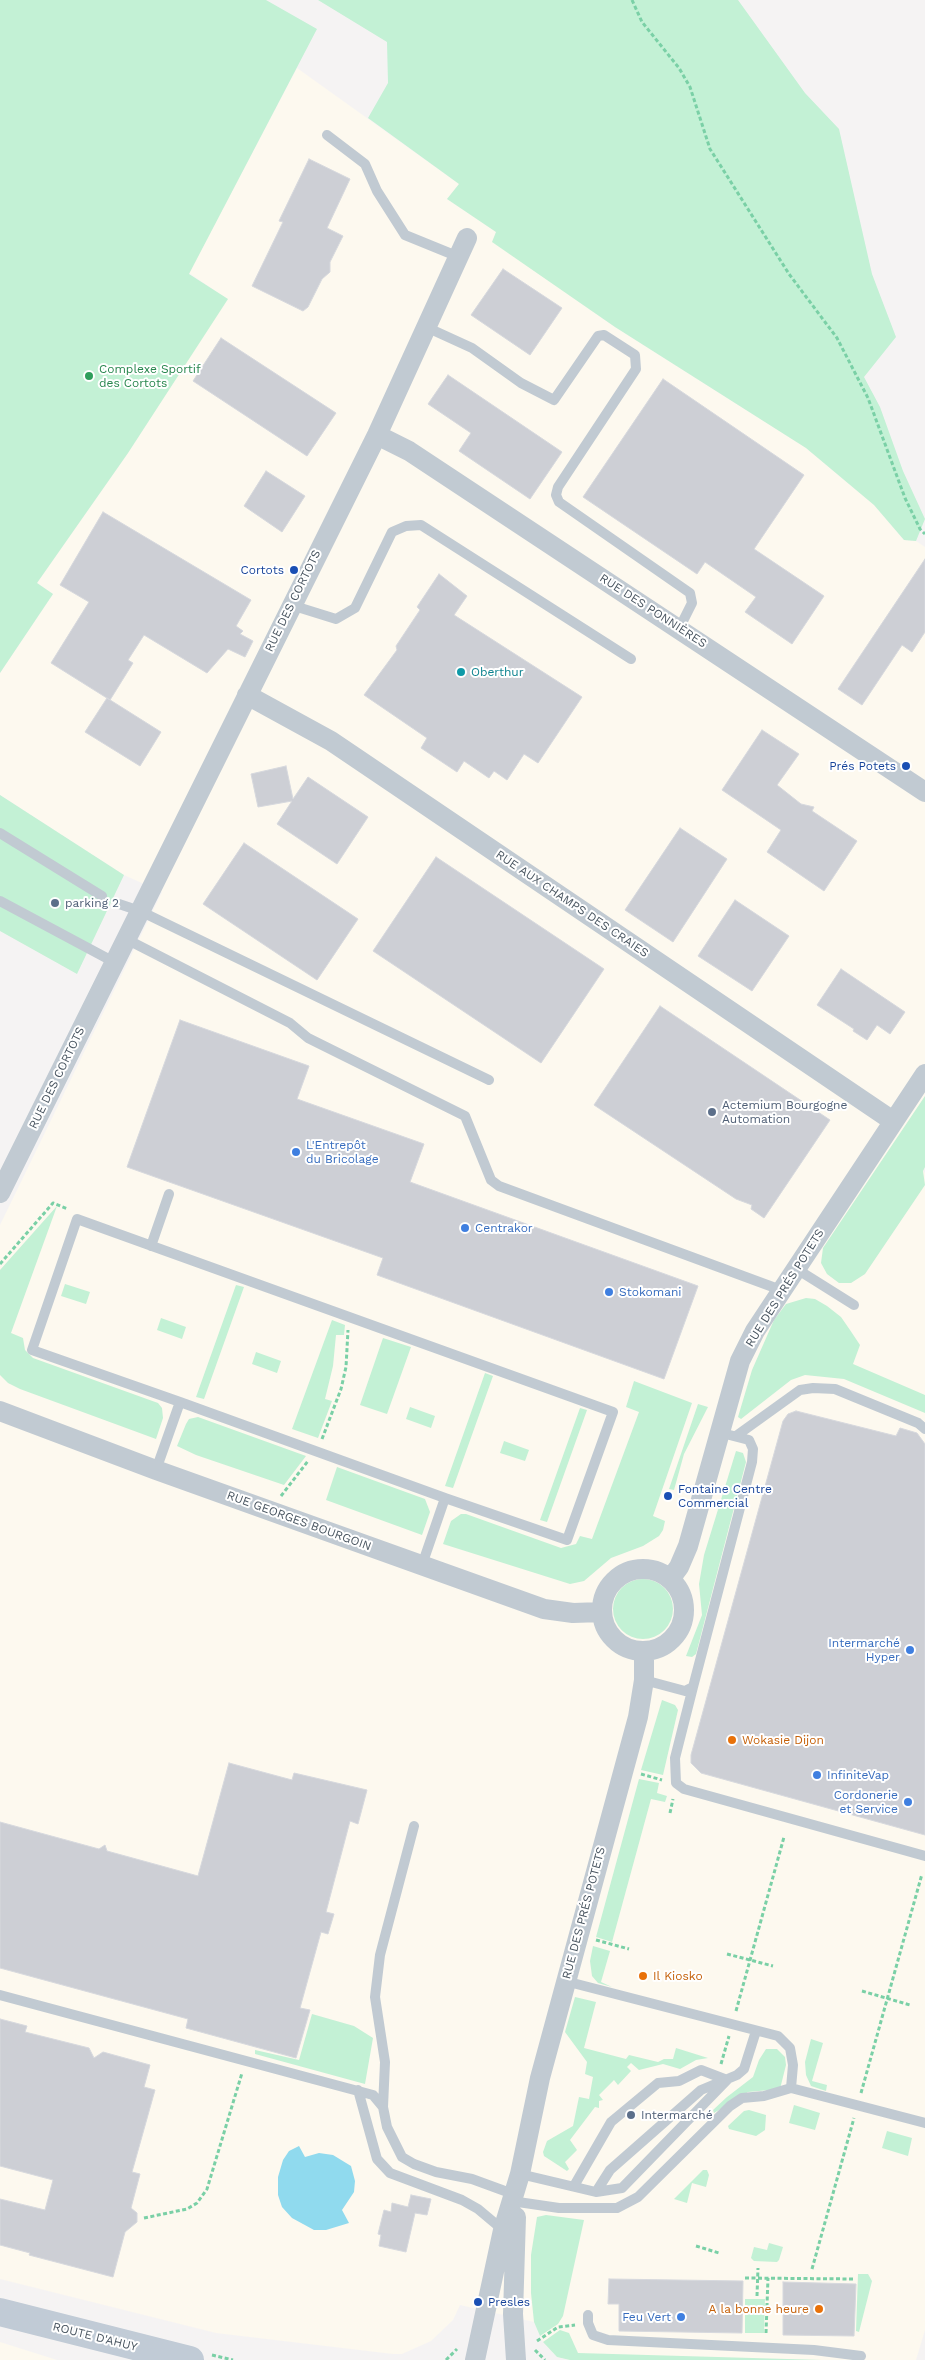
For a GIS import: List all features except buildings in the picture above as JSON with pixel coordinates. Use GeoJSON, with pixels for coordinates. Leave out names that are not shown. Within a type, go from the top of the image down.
{"type":"FeatureCollection","features":[{"type":"Feature","properties":{"kind":"main road","name":"ROUTE D'AHUY"},"geometry":{"type":"LineString","coordinates":[[0,2312],[190,2360]]}},
{"type":"Feature","properties":{"kind":"main road","name":"ROUTE D'AHUY"},"geometry":{"type":"LineString","coordinates":[[0,2322],[115,2360]]}},
{"type":"Feature","properties":{"kind":"street","name":"RUE DES CORTOTS"},"geometry":{"type":"LineString","coordinates":[[0,1193],[377,435],[467,238]]}},
{"type":"Feature","properties":{"kind":"street","name":"RUE DES PONNIÈRES"},"geometry":{"type":"LineString","coordinates":[[377,435],[409,451],[925,792]]}},
{"type":"Feature","properties":{"kind":"street","name":"RUE AUX CHAMPS DES CRAIES"},"geometry":{"type":"LineString","coordinates":[[247,695],[331,741],[893,1122]]}},
{"type":"Feature","properties":{"kind":"street","name":"RUE DES PRÉS POTETS"},"geometry":{"type":"LineString","coordinates":[[670,1579],[679,1567],[688,1546],[727,1434],[740,1361],[755,1330],[925,1074]]}},
{"type":"Feature","properties":{"kind":"street","name":"RUE GEORGES BOURGOIN"},"geometry":{"type":"LineString","coordinates":[[0,1411],[156,1470],[544,1608],[573,1613],[602,1612]]}},
{"type":"Feature","properties":{"kind":"street"},"geometry":{"type":"LineString","coordinates":[[648,1569],[670,1579],[681,1595],[684,1608],[683,1621],[677,1633],[657,1649],[644,1651],[627,1648],[613,1638],[604,1624],[602,1612],[604,1598],[608,1589],[625,1573],[648,1569]]}},
{"type":"Feature","properties":{"kind":"street","name":"RUE DES PRÉS POTETS"},"geometry":{"type":"LineString","coordinates":[[516,2360],[513,2338],[514,2238],[516,2198],[520,2174],[540,2078],[565,1981],[638,1717],[644,1680],[644,1651]]}},
{"type":"Feature","properties":{"kind":"street","name":"RUE DES PRÉS POTETS"},"geometry":{"type":"LineString","coordinates":[[475,2360],[503,2230],[516,2198]]}},
{"type":"Feature","properties":{"kind":"lane"},"geometry":{"type":"LineString","coordinates":[[327,135],[365,164],[377,191],[405,235],[458,257]]}},
{"type":"Feature","properties":{"kind":"lane"},"geometry":{"type":"LineString","coordinates":[[426,327],[472,348],[521,383],[554,400],[598,336],[604,335],[635,355],[636,369],[558,488],[556,496],[559,502],[690,593],[692,603],[679,628]]}},
{"type":"Feature","properties":{"kind":"lane"},"geometry":{"type":"LineString","coordinates":[[291,605],[336,619],[355,608],[392,532],[406,526],[421,524],[631,660]]}},
{"type":"Feature","properties":{"kind":"lane"},"geometry":{"type":"LineString","coordinates":[[0,833],[102,896]]}},
{"type":"Feature","properties":{"kind":"lane"},"geometry":{"type":"LineString","coordinates":[[0,901],[114,962]]}},
{"type":"Feature","properties":{"kind":"lane"},"geometry":{"type":"LineString","coordinates":[[119,904],[140,911],[490,1080]]}},
{"type":"Feature","properties":{"kind":"lane"},"geometry":{"type":"LineString","coordinates":[[126,939],[290,1023],[308,1038],[465,1116],[492,1180],[499,1186],[781,1290]]}},
{"type":"Feature","properties":{"kind":"lane"},"geometry":{"type":"LineString","coordinates":[[151,1246],[169,1194]]}},
{"type":"Feature","properties":{"kind":"lane"},"geometry":{"type":"LineString","coordinates":[[77,1219],[613,1412],[567,1540],[32,1350],[77,1219]]}},
{"type":"Feature","properties":{"kind":"lane"},"geometry":{"type":"LineString","coordinates":[[795,1268],[854,1305]]}},
{"type":"Feature","properties":{"kind":"lane"},"geometry":{"type":"LineString","coordinates":[[727,1434],[800,1390],[814,1388],[835,1389],[918,1423],[925,1429]]}},
{"type":"Feature","properties":{"kind":"lane"},"geometry":{"type":"LineString","coordinates":[[156,1470],[180,1402]]}},
{"type":"Feature","properties":{"kind":"lane"},"geometry":{"type":"LineString","coordinates":[[727,1434],[752,1443],[752,1462],[676,1758],[676,1783],[684,1789],[925,1856]]}},
{"type":"Feature","properties":{"kind":"lane"},"geometry":{"type":"LineString","coordinates":[[422,1565],[445,1498]]}},
{"type":"Feature","properties":{"kind":"lane"},"geometry":{"type":"LineString","coordinates":[[644,1680],[685,1691],[693,1687]]}},
{"type":"Feature","properties":{"kind":"lane"},"geometry":{"type":"LineString","coordinates":[[414,1826],[380,1955],[375,1997],[385,2062],[383,2107],[387,2127],[402,2157],[414,2164],[436,2172],[472,2180],[516,2198],[559,2208],[617,2208],[638,2197],[730,2106],[742,2098],[764,2096],[790,2088],[925,2123]]}},
{"type":"Feature","properties":{"kind":"lane"},"geometry":{"type":"LineString","coordinates":[[565,1981],[778,2036],[790,2048],[793,2064],[790,2088]]}},
{"type":"Feature","properties":{"kind":"lane"},"geometry":{"type":"LineString","coordinates":[[0,1995],[358,2090],[373,2095],[383,2107]]}},
{"type":"Feature","properties":{"kind":"lane"},"geometry":{"type":"LineString","coordinates":[[596,2192],[610,2170],[701,2090],[722,2078],[744,2069],[756,2031]]}},
{"type":"Feature","properties":{"kind":"lane"},"geometry":{"type":"LineString","coordinates":[[574,2186],[611,2122],[658,2083],[679,2081],[701,2070],[722,2078]]}},
{"type":"Feature","properties":{"kind":"lane"},"geometry":{"type":"LineString","coordinates":[[520,2174],[596,2192],[622,2188],[722,2078]]}},
{"type":"Feature","properties":{"kind":"lane"},"geometry":{"type":"LineString","coordinates":[[358,2090],[377,2159],[390,2173],[462,2200],[478,2209],[503,2230]]}},
{"type":"Feature","properties":{"kind":"lane"},"geometry":{"type":"LineString","coordinates":[[588,2319],[593,2335],[608,2340],[814,2350],[861,2356]]}},
{"type":"Feature","properties":{"kind":"path"},"geometry":{"type":"LineString","coordinates":[[632,0],[642,22],[679,68],[690,87],[710,149],[789,274],[837,338],[868,398],[905,498],[920,529],[925,534]]}},
{"type":"Feature","properties":{"kind":"path"},"geometry":{"type":"LineString","coordinates":[[0,1264],[53,1203],[74,1212],[77,1219]]}},
{"type":"Feature","properties":{"kind":"path"},"geometry":{"type":"LineString","coordinates":[[273,1512],[278,1500],[314,1450],[331,1420],[346,1367],[349,1317]]}},
{"type":"Feature","properties":{"kind":"path"},"geometry":{"type":"LineString","coordinates":[[722,2078],[732,2024],[784,1837]]}},
{"type":"Feature","properties":{"kind":"path"},"geometry":{"type":"LineString","coordinates":[[812,2269],[922,1874]]}},
{"type":"Feature","properties":{"kind":"path"},"geometry":{"type":"LineString","coordinates":[[590,1939],[629,1949]]}},
{"type":"Feature","properties":{"kind":"path"},"geometry":{"type":"LineString","coordinates":[[726,1954],[773,1966]]}},
{"type":"Feature","properties":{"kind":"path"},"geometry":{"type":"LineString","coordinates":[[862,1991],[910,2005]]}},
{"type":"Feature","properties":{"kind":"path"},"geometry":{"type":"LineString","coordinates":[[144,2218],[186,2209],[197,2203],[207,2189],[245,2060]]}},
{"type":"Feature","properties":{"kind":"path"},"geometry":{"type":"LineString","coordinates":[[696,2246],[720,2253]]}},
{"type":"Feature","properties":{"kind":"path"},"geometry":{"type":"LineString","coordinates":[[757,2296],[758,2268]]}},
{"type":"Feature","properties":{"kind":"path"},"geometry":{"type":"LineString","coordinates":[[745,2278],[855,2279]]}},
{"type":"Feature","properties":{"kind":"path"},"geometry":{"type":"LineString","coordinates":[[766,2349],[768,2278]]}},
{"type":"Feature","properties":{"kind":"path"},"geometry":{"type":"LineString","coordinates":[[537,2341],[558,2327],[588,2319]]}},
{"type":"Feature","properties":{"kind":"shaded area"},"geometry":{"type":"Polygon","coordinates":[[[297,68],[459,184],[447,199],[496,232],[493,242],[615,327],[806,448],[874,505],[904,540],[916,541],[925,547],[925,1167],[923,1171],[925,1173],[925,2330],[916,2360],[570,2360],[557,2357],[543,2342],[534,2322],[460,2305],[453,2320],[431,2341],[402,2354],[393,2354],[216,2333],[0,2279],[0,1225],[162,892],[124,875],[0,795],[0,673],[53,594],[37,583],[128,453],[227,299],[189,273],[297,68]]]}},
{"type":"Feature","properties":{"kind":"shaded area"},"geometry":{"type":"Polygon","coordinates":[[[0,2342],[57,2360],[0,2360],[0,2342]]]}},
{"type":"Feature","properties":{"kind":"green space","name":"Complexe Sportif des Cortots"},"geometry":{"type":"Polygon","coordinates":[[[0,0],[266,0],[317,29],[189,274],[228,299],[128,453],[37,583],[53,594],[0,673],[0,0]]]}},
{"type":"Feature","properties":{"kind":"green space"},"geometry":{"type":"Polygon","coordinates":[[[318,0],[738,0],[805,93],[839,129],[872,274],[896,337],[864,377],[880,407],[903,471],[925,519],[916,541],[904,540],[874,505],[806,448],[615,327],[492,242],[496,232],[447,199],[459,184],[368,118],[388,83],[387,42],[318,0]]]}},
{"type":"Feature","properties":{"kind":"green space","name":"parking 2"},"geometry":{"type":"Polygon","coordinates":[[[0,795],[124,875],[77,974],[0,931],[0,795]]]}},
{"type":"Feature","properties":{"kind":"green space"},"geometry":{"type":"Polygon","coordinates":[[[925,1096],[925,1167],[923,1171],[925,1185],[865,1274],[851,1283],[839,1283],[827,1274],[821,1263],[823,1248],[925,1096]]]}},
{"type":"Feature","properties":{"kind":"green space"},"geometry":{"type":"Polygon","coordinates":[[[57,1206],[11,1333],[23,1338],[25,1350],[33,1358],[158,1403],[162,1408],[163,1418],[156,1439],[20,1389],[8,1383],[0,1375],[0,1270],[57,1206]]]}},
{"type":"Feature","properties":{"kind":"green space"},"geometry":{"type":"Polygon","coordinates":[[[65,1284],[90,1292],[86,1304],[61,1296],[65,1284]]]}},
{"type":"Feature","properties":{"kind":"green space"},"geometry":{"type":"Polygon","coordinates":[[[236,1285],[244,1287],[204,1399],[196,1397],[236,1285]]]}},
{"type":"Feature","properties":{"kind":"green space"},"geometry":{"type":"Polygon","coordinates":[[[806,1298],[815,1299],[841,1317],[860,1345],[853,1364],[925,1395],[925,1413],[844,1379],[805,1375],[791,1380],[741,1419],[738,1417],[752,1370],[774,1320],[786,1304],[806,1298]]]}},
{"type":"Feature","properties":{"kind":"green space"},"geometry":{"type":"Polygon","coordinates":[[[161,1318],[186,1327],[182,1339],[157,1330],[161,1318]]]}},
{"type":"Feature","properties":{"kind":"green space"},"geometry":{"type":"Polygon","coordinates":[[[332,1320],[345,1325],[344,1335],[336,1335],[333,1366],[325,1399],[332,1401],[318,1438],[292,1429],[332,1320]]]}},
{"type":"Feature","properties":{"kind":"green space"},"geometry":{"type":"Polygon","coordinates":[[[383,1338],[411,1347],[387,1414],[360,1405],[383,1338]]]}},
{"type":"Feature","properties":{"kind":"green space"},"geometry":{"type":"Polygon","coordinates":[[[256,1352],[281,1361],[277,1373],[252,1364],[256,1352]]]}},
{"type":"Feature","properties":{"kind":"green space"},"geometry":{"type":"Polygon","coordinates":[[[485,1373],[493,1376],[453,1488],[445,1486],[485,1373]]]}},
{"type":"Feature","properties":{"kind":"green space"},"geometry":{"type":"Polygon","coordinates":[[[634,1381],[692,1403],[653,1516],[665,1521],[659,1536],[643,1546],[611,1558],[584,1581],[570,1584],[443,1544],[451,1521],[461,1514],[466,1514],[561,1548],[576,1544],[580,1536],[592,1539],[639,1412],[626,1407],[634,1381]]]}},
{"type":"Feature","properties":{"kind":"green space"},"geometry":{"type":"Polygon","coordinates":[[[698,1404],[708,1407],[684,1454],[674,1490],[669,1489],[698,1404]]]}},
{"type":"Feature","properties":{"kind":"green space"},"geometry":{"type":"Polygon","coordinates":[[[410,1407],[435,1416],[431,1428],[406,1419],[410,1407]]]}},
{"type":"Feature","properties":{"kind":"green space"},"geometry":{"type":"Polygon","coordinates":[[[580,1408],[587,1410],[547,1522],[540,1520],[580,1408]]]}},
{"type":"Feature","properties":{"kind":"green space"},"geometry":{"type":"Polygon","coordinates":[[[198,1417],[306,1456],[284,1485],[196,1455],[177,1446],[189,1419],[198,1417]]]}},
{"type":"Feature","properties":{"kind":"green space"},"geometry":{"type":"Polygon","coordinates":[[[504,1441],[529,1450],[525,1461],[500,1453],[504,1441]]]}},
{"type":"Feature","properties":{"kind":"green space"},"geometry":{"type":"Polygon","coordinates":[[[736,1451],[743,1453],[746,1462],[696,1654],[692,1657],[686,1656],[702,1615],[699,1584],[704,1555],[736,1451]]]}},
{"type":"Feature","properties":{"kind":"green space"},"geometry":{"type":"Polygon","coordinates":[[[337,1467],[425,1499],[430,1512],[422,1535],[326,1500],[337,1467]]]}},
{"type":"Feature","properties":{"kind":"green space"},"geometry":{"type":"Polygon","coordinates":[[[643,1579],[655,1581],[668,1592],[673,1609],[671,1621],[660,1634],[643,1639],[631,1637],[618,1626],[613,1609],[615,1597],[626,1584],[643,1579]]]}},
{"type":"Feature","properties":{"kind":"green space"},"geometry":{"type":"Polygon","coordinates":[[[662,1700],[675,1705],[678,1710],[663,1775],[641,1770],[662,1700]]]}},
{"type":"Feature","properties":{"kind":"green space"},"geometry":{"type":"Polygon","coordinates":[[[639,1779],[659,1783],[657,1793],[667,1796],[665,1802],[651,1799],[612,1942],[596,1937],[639,1779]]]}},
{"type":"Feature","properties":{"kind":"green space"},"geometry":{"type":"Polygon","coordinates":[[[593,1946],[610,1951],[601,1982],[612,1987],[598,1983],[592,1976],[590,1961],[593,1946]]]}},
{"type":"Feature","properties":{"kind":"green space"},"geometry":{"type":"Polygon","coordinates":[[[575,1997],[596,2002],[584,2048],[626,2059],[629,2055],[658,2062],[664,2059],[673,2059],[676,2048],[708,2058],[696,2060],[680,2069],[663,2064],[639,2070],[631,2063],[627,2067],[631,2071],[618,2085],[614,2080],[599,2095],[603,2100],[599,2101],[599,2108],[595,2107],[570,2140],[577,2150],[565,2162],[569,2169],[567,2171],[544,2156],[543,2152],[547,2141],[573,2126],[579,2097],[589,2099],[593,2077],[585,2074],[587,2062],[565,2032],[575,1997]]]}},
{"type":"Feature","properties":{"kind":"green space"},"geometry":{"type":"Polygon","coordinates":[[[312,2014],[354,2026],[373,2038],[365,2084],[255,2054],[255,2050],[299,2060],[312,2014]]]}},
{"type":"Feature","properties":{"kind":"green space"},"geometry":{"type":"Polygon","coordinates":[[[811,2039],[823,2043],[812,2081],[827,2085],[826,2091],[811,2086],[806,2075],[805,2062],[811,2039]]]}},
{"type":"Feature","properties":{"kind":"green space"},"geometry":{"type":"Polygon","coordinates":[[[766,2049],[777,2049],[785,2057],[786,2065],[780,2089],[748,2092],[714,2113],[713,2110],[727,2097],[753,2077],[759,2060],[766,2049]]]}},
{"type":"Feature","properties":{"kind":"green space"},"geometry":{"type":"Polygon","coordinates":[[[794,2105],[820,2113],[815,2130],[789,2123],[794,2105]]]}},
{"type":"Feature","properties":{"kind":"green space"},"geometry":{"type":"Polygon","coordinates":[[[749,2110],[766,2115],[765,2130],[756,2136],[729,2129],[728,2126],[744,2111],[749,2110]]]}},
{"type":"Feature","properties":{"kind":"green space"},"geometry":{"type":"Polygon","coordinates":[[[887,2131],[912,2138],[908,2156],[882,2148],[887,2131]]]}},
{"type":"Feature","properties":{"kind":"green space"},"geometry":{"type":"Polygon","coordinates":[[[703,2170],[707,2170],[709,2175],[706,2187],[692,2183],[687,2203],[674,2199],[703,2170]]]}},
{"type":"Feature","properties":{"kind":"green space"},"geometry":{"type":"Polygon","coordinates":[[[546,2215],[584,2220],[563,2316],[558,2324],[540,2336],[534,2322],[531,2293],[531,2255],[537,2217],[546,2215]]]}},
{"type":"Feature","properties":{"kind":"green space"},"geometry":{"type":"Polygon","coordinates":[[[769,2243],[783,2247],[777,2262],[754,2261],[751,2258],[754,2247],[767,2250],[769,2243]]]}},
{"type":"Feature","properties":{"kind":"green space"},"geometry":{"type":"Polygon","coordinates":[[[858,2274],[868,2274],[872,2281],[859,2332],[856,2331],[858,2274]]]}},
{"type":"Feature","properties":{"kind":"green space"},"geometry":{"type":"Polygon","coordinates":[[[745,2299],[765,2299],[764,2333],[745,2333],[745,2299]]]}},
{"type":"Feature","properties":{"kind":"green space"},"geometry":{"type":"Polygon","coordinates":[[[560,2330],[569,2333],[578,2353],[822,2360],[570,2360],[557,2357],[543,2342],[560,2330]]]}},
{"type":"Feature","properties":{"kind":"water"},"geometry":{"type":"Polygon","coordinates":[[[299,2146],[305,2157],[319,2153],[333,2155],[351,2166],[355,2181],[354,2192],[342,2210],[349,2223],[326,2230],[314,2230],[292,2218],[282,2207],[278,2195],[278,2177],[283,2160],[289,2151],[299,2146]]]}},
{"type":"Feature","properties":{"kind":"place","name":"Complexe Sportif des Cortots"},"geometry":{"type":"Point","coordinates":[89,376]}},
{"type":"Feature","properties":{"kind":"place","name":"Cortots"},"geometry":{"type":"Point","coordinates":[294,570]}},
{"type":"Feature","properties":{"kind":"place","name":"Oberthur"},"geometry":{"type":"Point","coordinates":[461,672]}},
{"type":"Feature","properties":{"kind":"place","name":"Prés Potets"},"geometry":{"type":"Point","coordinates":[906,766]}},
{"type":"Feature","properties":{"kind":"place","name":"parking 2"},"geometry":{"type":"Point","coordinates":[55,903]}},
{"type":"Feature","properties":{"kind":"place","name":"Actemium Bourgogne Automation"},"geometry":{"type":"Point","coordinates":[712,1112]}},
{"type":"Feature","properties":{"kind":"place","name":"L'Entrepôt du Bricolage"},"geometry":{"type":"Point","coordinates":[296,1152]}},
{"type":"Feature","properties":{"kind":"place","name":"Centrakor"},"geometry":{"type":"Point","coordinates":[465,1228]}},
{"type":"Feature","properties":{"kind":"place","name":"Stokomani"},"geometry":{"type":"Point","coordinates":[609,1292]}},
{"type":"Feature","properties":{"kind":"place","name":"Fontaine Centre Commercial"},"geometry":{"type":"Point","coordinates":[668,1496]}},
{"type":"Feature","properties":{"kind":"place","name":"Intermarché Hyper"},"geometry":{"type":"Point","coordinates":[910,1650]}},
{"type":"Feature","properties":{"kind":"place","name":"Wokasie Dijon"},"geometry":{"type":"Point","coordinates":[732,1740]}},
{"type":"Feature","properties":{"kind":"place","name":"InfiniteVap"},"geometry":{"type":"Point","coordinates":[817,1775]}},
{"type":"Feature","properties":{"kind":"place","name":"Cordonerie et Service"},"geometry":{"type":"Point","coordinates":[908,1802]}},
{"type":"Feature","properties":{"kind":"place","name":"Il Kiosko"},"geometry":{"type":"Point","coordinates":[643,1976]}},
{"type":"Feature","properties":{"kind":"place","name":"Intermarché"},"geometry":{"type":"Point","coordinates":[631,2115]}},
{"type":"Feature","properties":{"kind":"place","name":"Presles"},"geometry":{"type":"Point","coordinates":[478,2302]}},
{"type":"Feature","properties":{"kind":"place","name":"A la bonne heure"},"geometry":{"type":"Point","coordinates":[819,2309]}},
{"type":"Feature","properties":{"kind":"place","name":"Feu Vert"},"geometry":{"type":"Point","coordinates":[681,2317]}}]}
